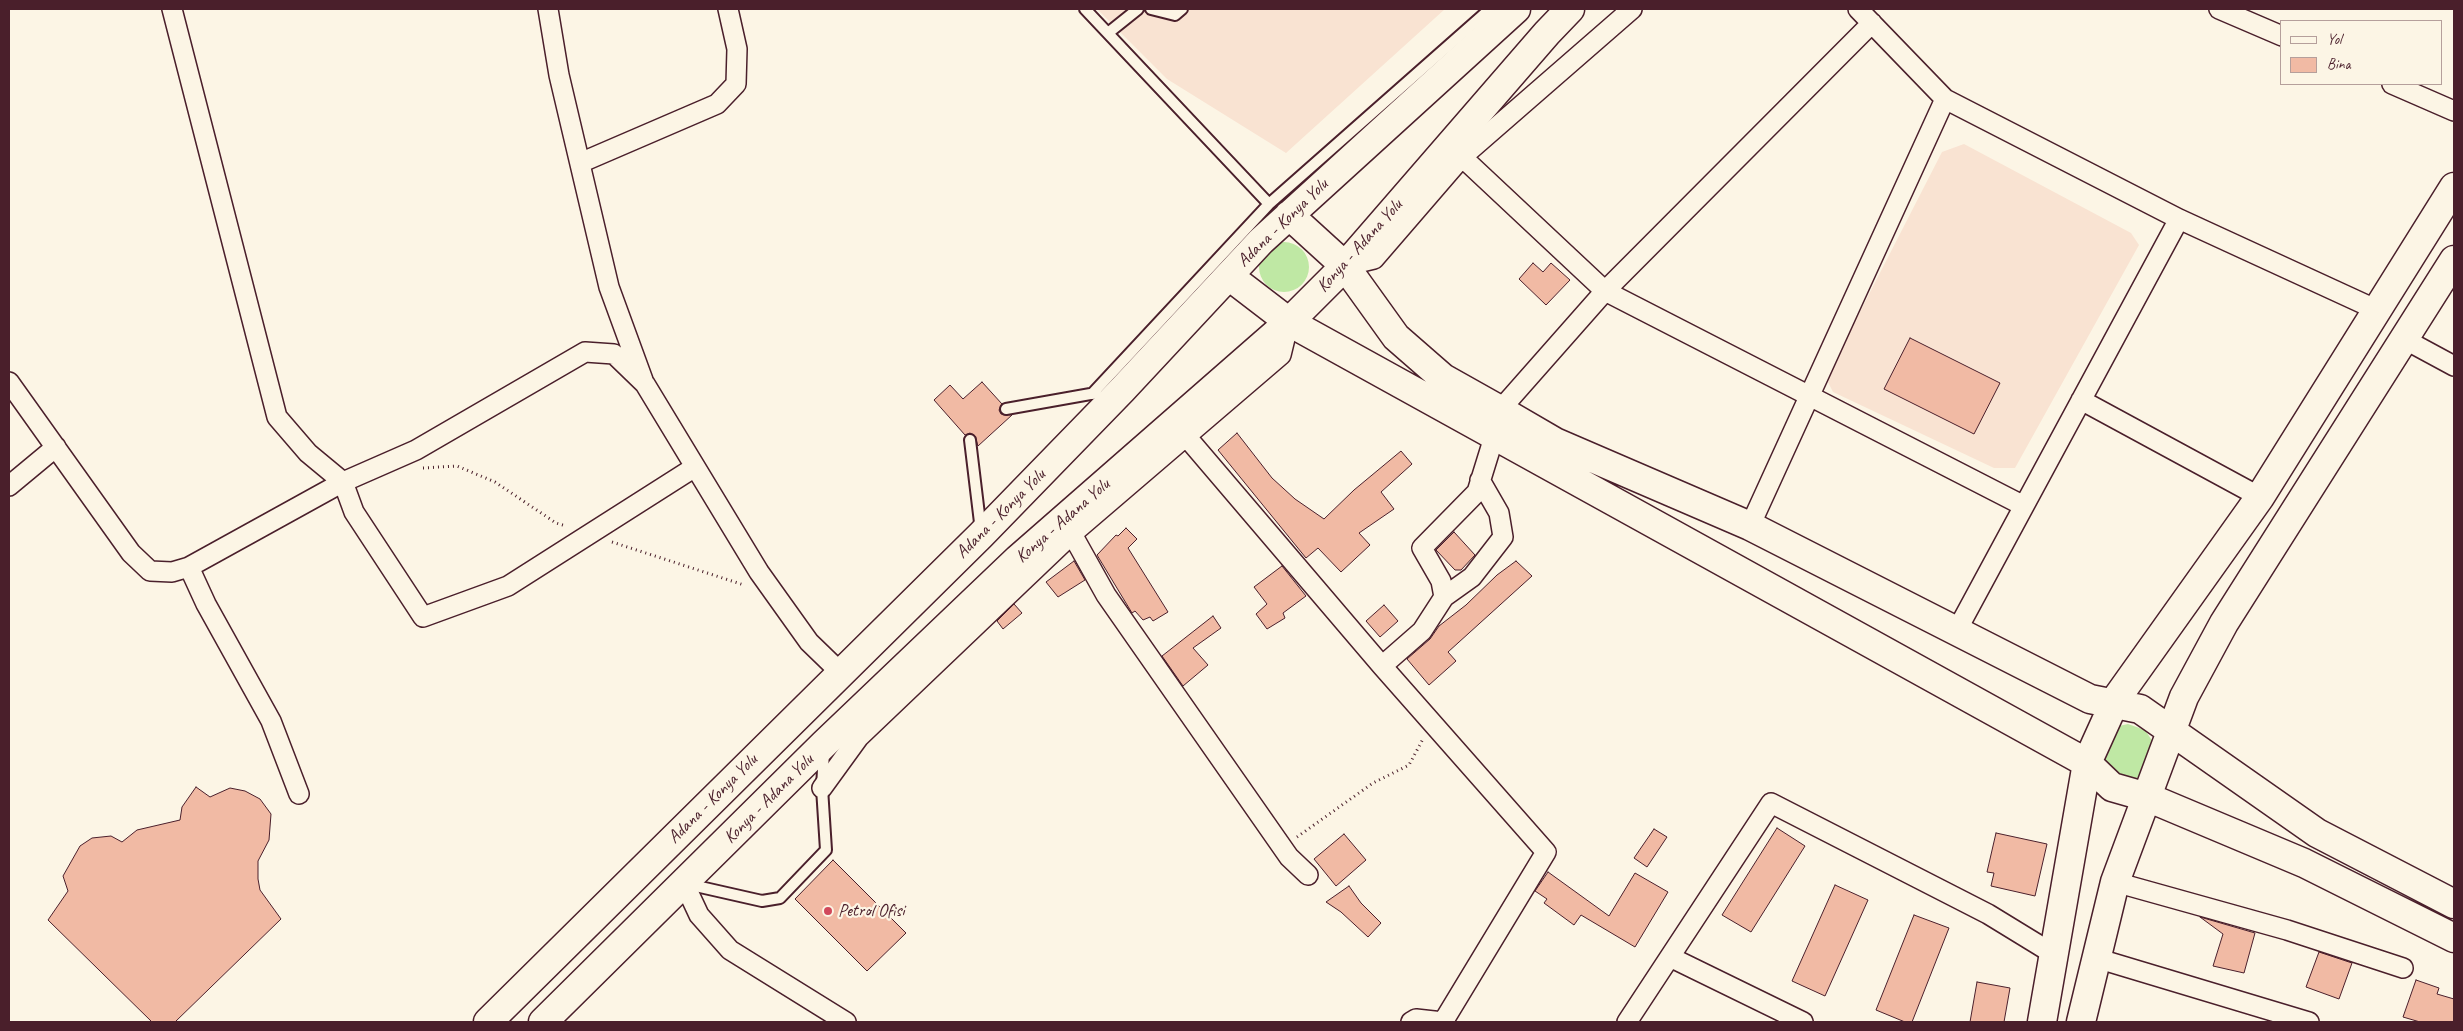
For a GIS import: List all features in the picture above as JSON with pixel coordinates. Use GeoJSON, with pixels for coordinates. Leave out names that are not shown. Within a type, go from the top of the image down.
{"type":"FeatureCollection","features":[{"type":"Feature","properties":{"kind":"main road","name":"Adana - Konya Yolu"},"geometry":{"type":"LineString","coordinates":[[488,1022],[981,535],[1122,390],[1261,241],[1279,209],[1516,9]]}},
{"type":"Feature","properties":{"kind":"main road","name":"Konya - Adana Yolu"},"geometry":{"type":"LineString","coordinates":[[543,1022],[824,744],[1018,559],[1289,322],[1345,266],[1547,32],[1570,9]]}},
{"type":"Feature","properties":{"kind":"main road"},"geometry":{"type":"LineString","coordinates":[[2042,1022],[2087,762],[2113,704],[2260,497],[2454,187]]}},
{"type":"Feature","properties":{"kind":"main road"},"geometry":{"type":"LineString","coordinates":[[1279,209],[1345,266],[1396,337],[1444,378],[1555,442],[1750,526],[2090,699],[2140,709],[2316,833],[2454,904]]}},
{"type":"Feature","properties":{"kind":"main road"},"geometry":{"type":"LineString","coordinates":[[2081,1022],[2115,882],[2184,697],[2224,623],[2454,260]]}},
{"type":"Feature","properties":{"kind":"main road"},"geometry":{"type":"LineString","coordinates":[[1229,276],[1289,322],[1494,437],[2087,762],[2112,787],[2146,797],[2304,863],[2454,938]]}},
{"type":"Feature","properties":{"kind":"street"},"geometry":{"type":"LineString","coordinates":[[172,9],[277,417],[308,453],[343,482],[354,512],[423,617],[508,586],[695,467]]}},
{"type":"Feature","properties":{"kind":"street"},"geometry":{"type":"LineString","coordinates":[[548,9],[560,75],[609,288],[644,384],[759,572],[809,642],[841,673]]}},
{"type":"Feature","properties":{"kind":"street"},"geometry":{"type":"LineString","coordinates":[[580,163],[717,104],[736,84],[737,48],[728,9]]}},
{"type":"Feature","properties":{"kind":"street"},"geometry":{"type":"LineString","coordinates":[[1345,266],[1374,259],[1462,156],[1632,9]]}},
{"type":"Feature","properties":{"kind":"street"},"geometry":{"type":"LineString","coordinates":[[1858,9],[1945,99],[2179,219],[2377,310]]}},
{"type":"Feature","properties":{"kind":"street"},"geometry":{"type":"LineString","coordinates":[[2219,9],[2280,35]]}},
{"type":"Feature","properties":{"kind":"street"},"geometry":{"type":"LineString","coordinates":[[1500,410],[1606,290],[1872,23]]}},
{"type":"Feature","properties":{"kind":"street"},"geometry":{"type":"LineString","coordinates":[[2394,85],[2454,111]]}},
{"type":"Feature","properties":{"kind":"street"},"geometry":{"type":"LineString","coordinates":[[1750,526],[1945,99]]}},
{"type":"Feature","properties":{"kind":"street"},"geometry":{"type":"LineString","coordinates":[[1462,156],[1606,290],[2024,506]]}},
{"type":"Feature","properties":{"kind":"street"},"geometry":{"type":"LineString","coordinates":[[1956,632],[2179,219]]}},
{"type":"Feature","properties":{"kind":"street"},"geometry":{"type":"LineString","coordinates":[[822,788],[859,737],[1072,534],[1281,355],[1289,322]]}},
{"type":"Feature","properties":{"kind":"street"},"geometry":{"type":"LineString","coordinates":[[2404,339],[2454,366]]}},
{"type":"Feature","properties":{"kind":"street"},"geometry":{"type":"LineString","coordinates":[[9,382],[131,553],[150,571],[172,572],[189,566],[343,482],[416,450],[585,352],[614,354],[644,384]]}},
{"type":"Feature","properties":{"kind":"street"},"geometry":{"type":"LineString","coordinates":[[2081,400],[2260,497]]}},
{"type":"Feature","properties":{"kind":"street"},"geometry":{"type":"LineString","coordinates":[[1186,436],[1382,666],[1546,852],[1443,1022],[1416,1019],[1410,1022]]}},
{"type":"Feature","properties":{"kind":"street"},"geometry":{"type":"LineString","coordinates":[[1444,597],[1441,581],[1422,548],[1478,492],[1494,437]]}},
{"type":"Feature","properties":{"kind":"street"},"geometry":{"type":"LineString","coordinates":[[9,486],[56,447]]}},
{"type":"Feature","properties":{"kind":"street"},"geometry":{"type":"LineString","coordinates":[[1382,666],[1422,631],[1444,597],[1472,577],[1503,537],[1499,513],[1480,480]]}},
{"type":"Feature","properties":{"kind":"street"},"geometry":{"type":"LineString","coordinates":[[1072,534],[1106,595],[1282,848],[1308,875]]}},
{"type":"Feature","properties":{"kind":"street"},"geometry":{"type":"LineString","coordinates":[[189,566],[206,604],[271,721],[299,794]]}},
{"type":"Feature","properties":{"kind":"street"},"geometry":{"type":"LineString","coordinates":[[1627,1022],[1771,803],[1988,914],[2055,955]]}},
{"type":"Feature","properties":{"kind":"street"},"geometry":{"type":"LineString","coordinates":[[2115,882],[2287,930],[2403,968]]}},
{"type":"Feature","properties":{"kind":"street"},"geometry":{"type":"LineString","coordinates":[[684,883],[699,915],[730,950],[846,1022]]}},
{"type":"Feature","properties":{"kind":"street"},"geometry":{"type":"LineString","coordinates":[[1670,958],[1803,1022]]}},
{"type":"Feature","properties":{"kind":"street"},"geometry":{"type":"LineString","coordinates":[[2096,958],[2309,1022]]}},
{"type":"Feature","properties":{"kind":"lane"},"geometry":{"type":"LineString","coordinates":[[1085,9],[1279,209]]}},
{"type":"Feature","properties":{"kind":"lane"},"geometry":{"type":"LineString","coordinates":[[1108,33],[1138,9]]}},
{"type":"Feature","properties":{"kind":"lane"},"geometry":{"type":"LineString","coordinates":[[1151,9],[1175,15],[1182,9]]}},
{"type":"Feature","properties":{"kind":"lane"},"geometry":{"type":"LineString","coordinates":[[1092,394],[1279,209],[1490,9]]}},
{"type":"Feature","properties":{"kind":"lane"},"geometry":{"type":"LineString","coordinates":[[1006,409],[1122,390]]}},
{"type":"Feature","properties":{"kind":"lane"},"geometry":{"type":"LineString","coordinates":[[970,440],[981,535]]}},
{"type":"Feature","properties":{"kind":"lane"},"geometry":{"type":"LineString","coordinates":[[684,883],[762,902],[780,898],[826,850],[822,788],[824,744]]}},
{"type":"Feature","properties":{"kind":"path"},"geometry":{"type":"LineString","coordinates":[[1282,848],[1328,812],[1373,783],[1409,765],[1432,723]]}},
{"type":"Feature","properties":{"kind":"shaded area"},"geometry":{"type":"Polygon","coordinates":[[[1097,9],[1445,9],[1286,153],[1167,79],[1097,9]]]}},
{"type":"Feature","properties":{"kind":"shaded area"},"geometry":{"type":"Polygon","coordinates":[[[1964,144],[2131,233],[2139,245],[2015,468],[1994,468],[1833,392],[1826,378],[1942,152],[1964,144]]]}},
{"type":"Feature","properties":{"kind":"green space"},"geometry":{"type":"Polygon","coordinates":[[[1284,242],[1298,246],[1305,253],[1309,267],[1305,281],[1298,288],[1284,292],[1270,288],[1263,281],[1259,267],[1263,253],[1270,246],[1284,242]]]}},
{"type":"Feature","properties":{"kind":"green space"},"geometry":{"type":"Polygon","coordinates":[[[2128,724],[2145,730],[2155,745],[2141,777],[2123,780],[2102,763],[2101,745],[2119,726],[2128,724]]]}},
{"type":"Feature","properties":{"kind":"building"},"geometry":{"type":"Polygon","coordinates":[[[1533,263],[1543,272],[1551,263],[1570,280],[1546,305],[1519,279],[1533,263]]]}},
{"type":"Feature","properties":{"kind":"building"},"geometry":{"type":"Polygon","coordinates":[[[1910,338],[2000,383],[1974,434],[1884,389],[1910,338]]]}},
{"type":"Feature","properties":{"kind":"building"},"geometry":{"type":"Polygon","coordinates":[[[982,382],[1002,404],[999,410],[1001,414],[1012,415],[978,446],[975,436],[970,433],[965,435],[934,400],[950,385],[963,399],[982,382]]]}},
{"type":"Feature","properties":{"kind":"building"},"geometry":{"type":"Polygon","coordinates":[[[1237,433],[1272,478],[1295,499],[1324,519],[1354,490],[1401,451],[1412,464],[1381,492],[1394,509],[1359,533],[1370,545],[1341,572],[1318,548],[1306,558],[1218,450],[1237,433]]]}},
{"type":"Feature","properties":{"kind":"building"},"geometry":{"type":"Polygon","coordinates":[[[1126,528],[1137,539],[1128,548],[1168,612],[1153,621],[1150,617],[1143,620],[1135,611],[1132,613],[1097,555],[1116,535],[1118,536],[1126,528]]]}},
{"type":"Feature","properties":{"kind":"building"},"geometry":{"type":"Polygon","coordinates":[[[1454,532],[1475,555],[1461,570],[1455,570],[1436,550],[1454,532]]]}},
{"type":"Feature","properties":{"kind":"building"},"geometry":{"type":"Polygon","coordinates":[[[1074,561],[1085,580],[1058,597],[1046,582],[1074,561]]]}},
{"type":"Feature","properties":{"kind":"building"},"geometry":{"type":"Polygon","coordinates":[[[1516,561],[1532,576],[1448,652],[1456,661],[1429,685],[1407,659],[1430,639],[1439,626],[1466,605],[1497,575],[1516,561]]]}},
{"type":"Feature","properties":{"kind":"building"},"geometry":{"type":"Polygon","coordinates":[[[1282,566],[1306,596],[1283,613],[1285,618],[1267,629],[1256,614],[1267,604],[1254,587],[1282,566]]]}},
{"type":"Feature","properties":{"kind":"building"},"geometry":{"type":"Polygon","coordinates":[[[1014,604],[1022,613],[1003,629],[997,621],[1014,604]]]}},
{"type":"Feature","properties":{"kind":"building"},"geometry":{"type":"Polygon","coordinates":[[[1384,605],[1398,621],[1380,637],[1366,621],[1384,605]]]}},
{"type":"Feature","properties":{"kind":"building"},"geometry":{"type":"Polygon","coordinates":[[[1213,616],[1221,628],[1193,648],[1208,665],[1183,686],[1162,656],[1213,616]]]}},
{"type":"Feature","properties":{"kind":"building"},"geometry":{"type":"Polygon","coordinates":[[[196,787],[210,797],[230,788],[245,791],[260,799],[271,814],[269,840],[258,861],[258,879],[260,890],[281,919],[175,1022],[152,1022],[48,920],[68,891],[63,876],[80,846],[92,838],[111,836],[122,842],[137,830],[180,820],[182,807],[196,787]]]}},
{"type":"Feature","properties":{"kind":"building"},"geometry":{"type":"Polygon","coordinates":[[[1777,828],[1805,846],[1751,932],[1722,915],[1777,828]]]}},
{"type":"Feature","properties":{"kind":"building"},"geometry":{"type":"Polygon","coordinates":[[[1654,829],[1667,837],[1647,867],[1634,858],[1654,829]]]}},
{"type":"Feature","properties":{"kind":"building"},"geometry":{"type":"Polygon","coordinates":[[[1996,833],[2047,844],[2035,896],[1991,886],[1994,873],[1987,872],[1996,833]]]}},
{"type":"Feature","properties":{"kind":"building"},"geometry":{"type":"Polygon","coordinates":[[[1344,834],[1366,860],[1336,886],[1314,859],[1344,834]]]}},
{"type":"Feature","properties":{"kind":"building"},"geometry":{"type":"Polygon","coordinates":[[[833,860],[906,933],[867,971],[795,899],[833,860]]]}},
{"type":"Feature","properties":{"kind":"building"},"geometry":{"type":"Polygon","coordinates":[[[1548,872],[1609,916],[1635,873],[1668,892],[1635,947],[1581,915],[1574,925],[1544,903],[1547,899],[1535,891],[1548,872]]]}},
{"type":"Feature","properties":{"kind":"building"},"geometry":{"type":"Polygon","coordinates":[[[1835,885],[1868,900],[1825,996],[1792,981],[1835,885]]]}},
{"type":"Feature","properties":{"kind":"building"},"geometry":{"type":"Polygon","coordinates":[[[1349,886],[1361,903],[1381,923],[1368,937],[1341,912],[1326,902],[1349,886]]]}},
{"type":"Feature","properties":{"kind":"building"},"geometry":{"type":"Polygon","coordinates":[[[1914,915],[1949,928],[1912,1022],[1905,1022],[1876,1010],[1914,915]]]}},
{"type":"Feature","properties":{"kind":"building"},"geometry":{"type":"Polygon","coordinates":[[[2200,917],[2255,933],[2244,973],[2213,966],[2223,934],[2200,917]]]}},
{"type":"Feature","properties":{"kind":"building"},"geometry":{"type":"Polygon","coordinates":[[[2319,952],[2352,963],[2339,999],[2306,987],[2319,952]]]}},
{"type":"Feature","properties":{"kind":"building"},"geometry":{"type":"Polygon","coordinates":[[[2416,980],[2439,988],[2437,994],[2454,999],[2454,1022],[2420,1022],[2403,1017],[2416,980]]]}},
{"type":"Feature","properties":{"kind":"building"},"geometry":{"type":"Polygon","coordinates":[[[1977,982],[2010,988],[2004,1022],[1970,1022],[1977,982]]]}},
{"type":"Feature","properties":{"kind":"place","name":"Petrol Ofisi"},"geometry":{"type":"Point","coordinates":[828,911]}}]}
